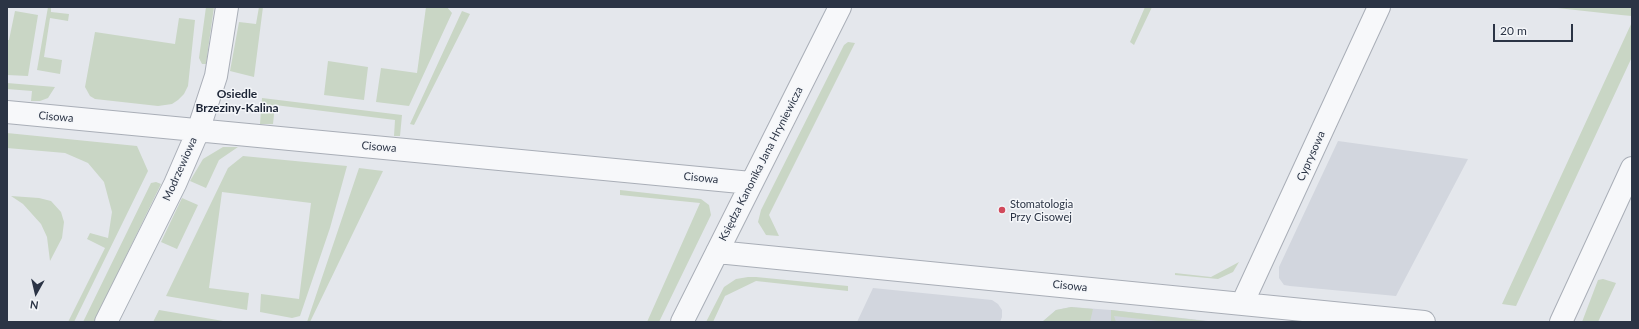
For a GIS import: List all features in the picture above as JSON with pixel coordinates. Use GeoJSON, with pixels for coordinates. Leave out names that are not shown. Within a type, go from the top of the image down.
{"type":"FeatureCollection","features":[{"type":"Feature","properties":{"kind":"street","name":"Modrzewiowa"},"geometry":{"type":"LineString","coordinates":[[106,322],[175,184],[198,131],[216,76],[227,7]]}},
{"type":"Feature","properties":{"kind":"street","name":"Księdza Kanonika Jana Hryniewicza"},"geometry":{"type":"LineString","coordinates":[[682,322],[840,7]]}},
{"type":"Feature","properties":{"kind":"street","name":"Cyprysowa"},"geometry":{"type":"LineString","coordinates":[[1242,304],[1379,7]]}},
{"type":"Feature","properties":{"kind":"street","name":"Cisowa"},"geometry":{"type":"LineString","coordinates":[[7,112],[751,182]]}},
{"type":"Feature","properties":{"kind":"street"},"geometry":{"type":"LineString","coordinates":[[1561,322],[1632,168]]}},
{"type":"Feature","properties":{"kind":"street","name":"Cisowa"},"geometry":{"type":"LineString","coordinates":[[717,252],[1424,322]]}},
{"type":"Feature","properties":{"kind":"shaded area"},"geometry":{"type":"Polygon","coordinates":[[[1338,141],[1468,159],[1396,296],[1290,286],[1284,285],[1279,278],[1279,267],[1338,141]]]}},
{"type":"Feature","properties":{"kind":"shaded area"},"geometry":{"type":"Polygon","coordinates":[[[873,288],[992,300],[998,304],[1002,310],[1002,317],[1000,322],[857,322],[873,288]]]}},
{"type":"Feature","properties":{"kind":"shaded area"},"geometry":{"type":"Polygon","coordinates":[[[1071,307],[1217,322],[1042,322],[1056,310],[1071,307]]]}},
{"type":"Feature","properties":{"kind":"green space"},"geometry":{"type":"Polygon","coordinates":[[[48,7],[51,7],[51,12],[69,14],[68,21],[50,18],[44,57],[62,60],[60,74],[37,70],[48,7]]]}},
{"type":"Feature","properties":{"kind":"green space"},"geometry":{"type":"Polygon","coordinates":[[[206,7],[214,7],[206,64],[202,64],[199,58],[206,7]]]}},
{"type":"Feature","properties":{"kind":"green space"},"geometry":{"type":"Polygon","coordinates":[[[259,7],[263,7],[254,77],[230,71],[239,22],[256,24],[259,7]]]}},
{"type":"Feature","properties":{"kind":"green space"},"geometry":{"type":"Polygon","coordinates":[[[426,7],[447,7],[452,13],[409,106],[376,102],[381,68],[417,73],[426,7]]]}},
{"type":"Feature","properties":{"kind":"green space"},"geometry":{"type":"Polygon","coordinates":[[[1145,7],[1152,7],[1134,45],[1130,42],[1145,7]]]}},
{"type":"Feature","properties":{"kind":"green space"},"geometry":{"type":"Polygon","coordinates":[[[1548,7],[1632,7],[1632,16],[1621,15],[1548,7]]]}},
{"type":"Feature","properties":{"kind":"green space"},"geometry":{"type":"Polygon","coordinates":[[[15,11],[38,15],[28,76],[7,75],[7,40],[9,40],[15,11]]]}},
{"type":"Feature","properties":{"kind":"green space"},"geometry":{"type":"Polygon","coordinates":[[[462,11],[470,14],[414,125],[410,124],[462,11]]]}},
{"type":"Feature","properties":{"kind":"green space"},"geometry":{"type":"Polygon","coordinates":[[[179,18],[195,20],[188,86],[184,94],[178,100],[172,104],[158,106],[95,99],[90,96],[85,87],[95,32],[175,44],[179,18]]]}},
{"type":"Feature","properties":{"kind":"green space"},"geometry":{"type":"Polygon","coordinates":[[[1632,22],[1632,57],[1516,306],[1502,304],[1632,22]]]}},
{"type":"Feature","properties":{"kind":"green space"},"geometry":{"type":"Polygon","coordinates":[[[848,42],[855,43],[769,215],[779,236],[766,235],[758,222],[761,210],[844,45],[848,42]]]}},
{"type":"Feature","properties":{"kind":"green space"},"geometry":{"type":"Polygon","coordinates":[[[328,61],[368,67],[364,100],[324,95],[328,61]]]}},
{"type":"Feature","properties":{"kind":"green space"},"geometry":{"type":"Polygon","coordinates":[[[7,83],[55,87],[48,98],[40,101],[31,101],[32,91],[7,89],[7,83]]]}},
{"type":"Feature","properties":{"kind":"green space"},"geometry":{"type":"Polygon","coordinates":[[[262,98],[402,115],[400,136],[394,136],[395,120],[275,105],[273,124],[260,124],[262,98]]]}},
{"type":"Feature","properties":{"kind":"green space"},"geometry":{"type":"Polygon","coordinates":[[[7,133],[137,146],[148,171],[74,322],[68,322],[105,248],[87,239],[90,233],[108,238],[112,212],[104,182],[88,163],[65,153],[7,148],[7,133]]]}},
{"type":"Feature","properties":{"kind":"green space"},"geometry":{"type":"Polygon","coordinates":[[[223,147],[238,147],[219,160],[206,188],[190,181],[203,159],[223,147]]]}},
{"type":"Feature","properties":{"kind":"green space"},"geometry":{"type":"Polygon","coordinates":[[[243,156],[347,166],[330,228],[300,316],[292,318],[260,312],[261,294],[299,299],[311,203],[222,192],[209,288],[249,293],[247,310],[166,296],[228,168],[243,156]]]}},
{"type":"Feature","properties":{"kind":"green space"},"geometry":{"type":"Polygon","coordinates":[[[359,168],[383,171],[310,322],[307,322],[359,168]]]}},
{"type":"Feature","properties":{"kind":"green space"},"geometry":{"type":"Polygon","coordinates":[[[156,182],[161,184],[94,322],[83,322],[151,183],[156,182]]]}},
{"type":"Feature","properties":{"kind":"green space"},"geometry":{"type":"Polygon","coordinates":[[[620,190],[701,199],[709,205],[711,215],[659,322],[647,322],[700,203],[620,195],[620,190]]]}},
{"type":"Feature","properties":{"kind":"green space"},"geometry":{"type":"Polygon","coordinates":[[[11,196],[39,198],[51,201],[61,212],[64,222],[62,238],[50,261],[47,237],[41,224],[23,204],[11,196]]]}},
{"type":"Feature","properties":{"kind":"green space"},"geometry":{"type":"Polygon","coordinates":[[[182,198],[198,205],[177,249],[161,242],[182,198]]]}},
{"type":"Feature","properties":{"kind":"green space"},"geometry":{"type":"Polygon","coordinates":[[[1239,262],[1233,272],[1218,279],[1175,275],[1175,273],[1211,277],[1239,262]]]}},
{"type":"Feature","properties":{"kind":"green space"},"geometry":{"type":"Polygon","coordinates":[[[748,277],[848,286],[848,291],[756,281],[725,296],[713,322],[706,322],[724,287],[736,279],[748,277]]]}},
{"type":"Feature","properties":{"kind":"green space"},"geometry":{"type":"Polygon","coordinates":[[[1603,279],[1616,283],[1598,322],[1582,322],[1598,280],[1603,279]]]}},
{"type":"Feature","properties":{"kind":"green space"},"geometry":{"type":"Polygon","coordinates":[[[1071,307],[1093,309],[1090,322],[1042,322],[1056,310],[1071,307]]]}},
{"type":"Feature","properties":{"kind":"green space"},"geometry":{"type":"Polygon","coordinates":[[[159,310],[229,322],[153,322],[159,310]]]}},
{"type":"Feature","properties":{"kind":"green space"},"geometry":{"type":"Polygon","coordinates":[[[1111,310],[1214,322],[1167,322],[1114,316],[1116,322],[1111,322],[1111,310]]]}},
{"type":"Feature","properties":{"kind":"place","name":"Stomatologia Przy Cisowej"},"geometry":{"type":"Point","coordinates":[1002,210]}},
{"type":"Feature","properties":{"kind":"district","name":"Osiedle Brzeziny-Kalina"},"geometry":{"type":"Point","coordinates":[237,101]}}]}
